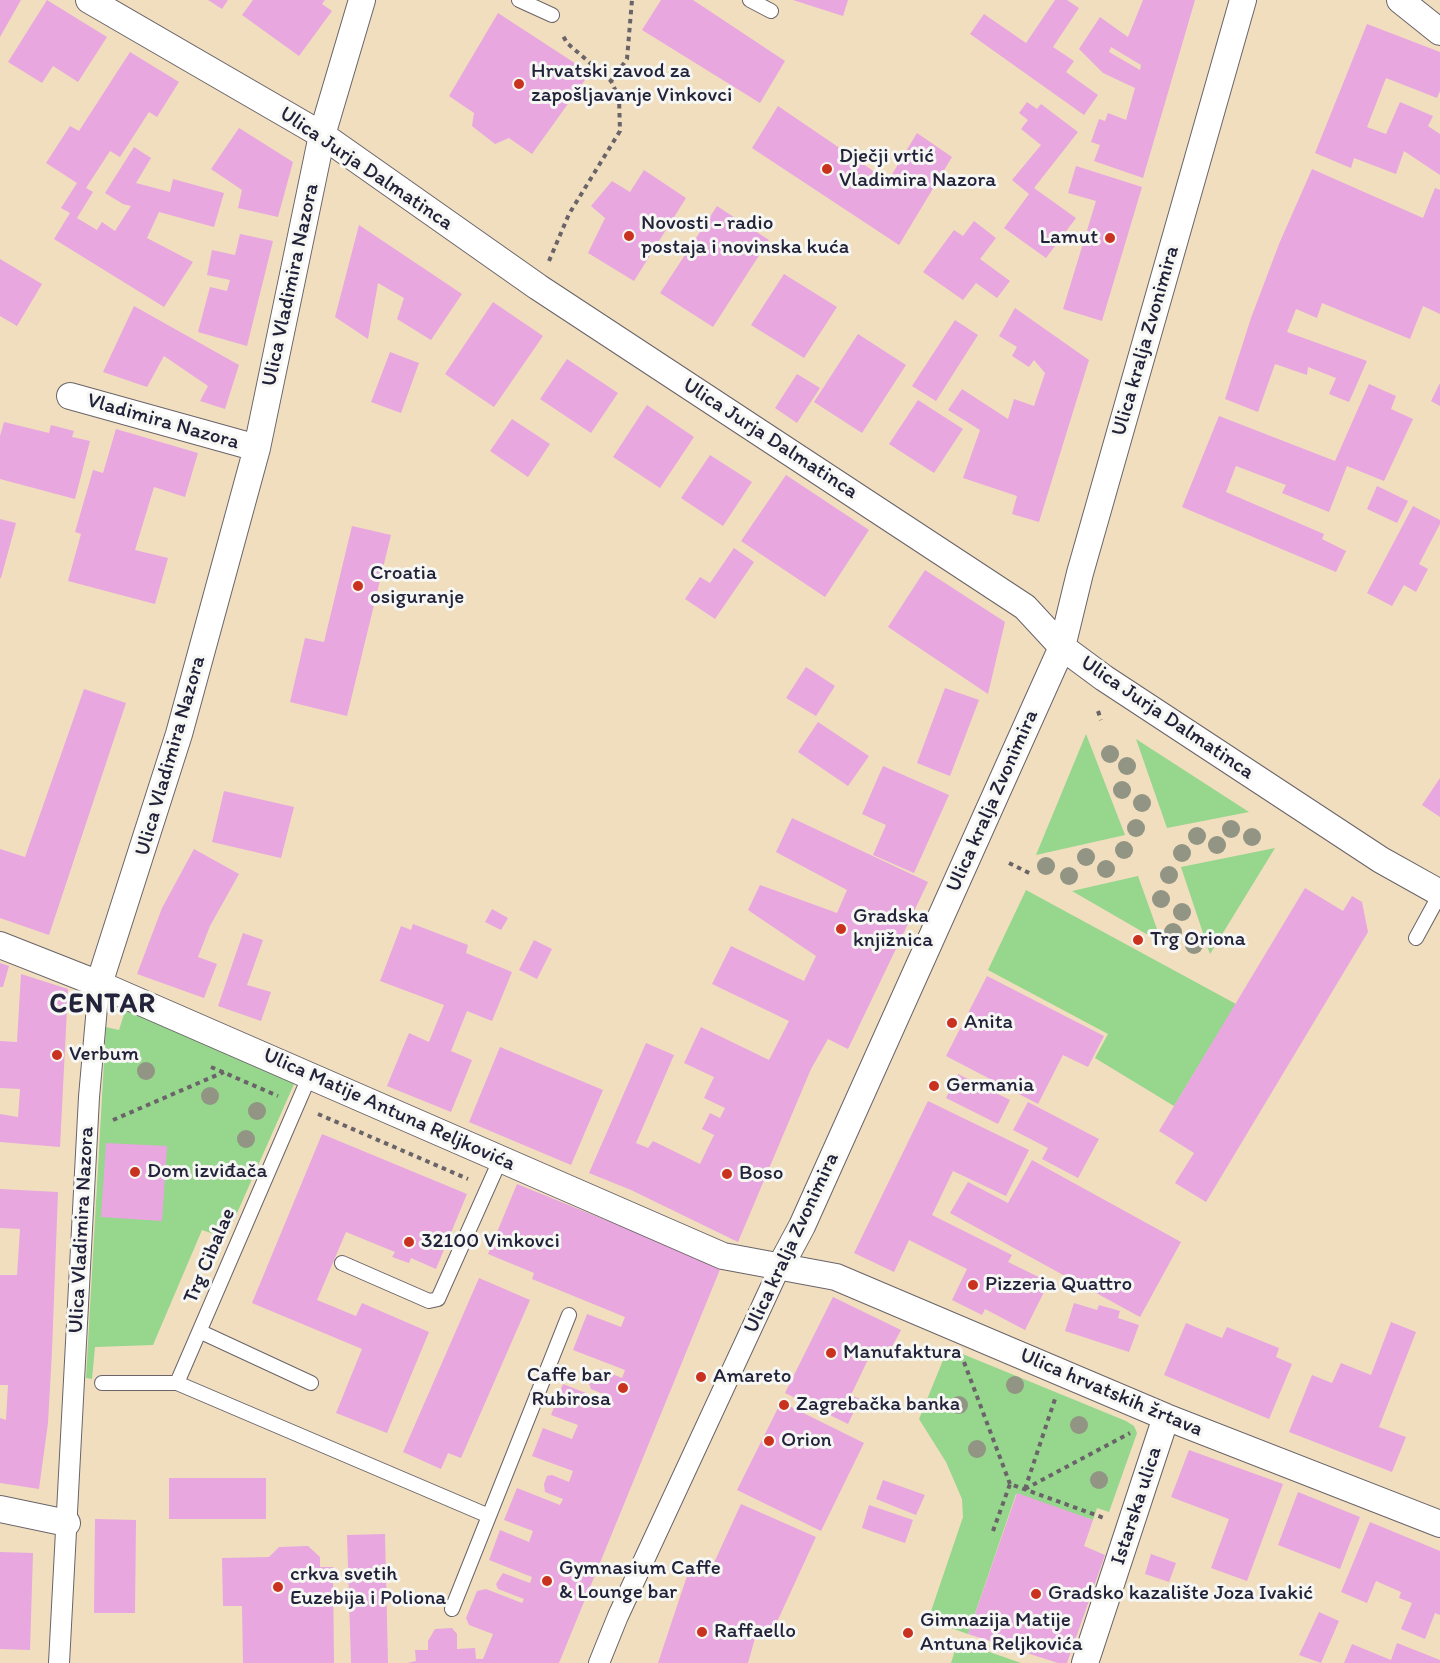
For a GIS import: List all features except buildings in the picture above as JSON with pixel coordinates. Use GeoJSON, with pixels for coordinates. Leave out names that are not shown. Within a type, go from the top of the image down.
{"type":"FeatureCollection","features":[{"type":"Feature","properties":{"kind":"street","name":"Ulica Jurja Dalmatinca"},"geometry":{"type":"LineString","coordinates":[[89,0],[322,135],[538,287],[1025,607],[1062,647],[1104,678],[1381,860],[1440,894]]}},
{"type":"Feature","properties":{"kind":"street","name":"Ulica Vladimira Nazora"},"geometry":{"type":"LineString","coordinates":[[59,1663],[87,1131],[99,984],[179,734],[257,448],[322,135],[362,0]]}},
{"type":"Feature","properties":{"kind":"street","name":"Ulica kralja Zvonimira"},"geometry":{"type":"LineString","coordinates":[[599,1663],[618,1616],[780,1268],[802,1226],[1062,647],[1084,561],[1243,0]]}},
{"type":"Feature","properties":{"kind":"street"},"geometry":{"type":"LineString","coordinates":[[1400,0],[1440,32]]}},
{"type":"Feature","properties":{"kind":"street","name":"Vladimira Nazora"},"geometry":{"type":"LineString","coordinates":[[70,396],[257,448]]}},
{"type":"Feature","properties":{"kind":"street","name":"Ulica Matije Antuna Reljkovića"},"geometry":{"type":"LineString","coordinates":[[0,945],[99,984],[723,1256],[780,1268]]}},
{"type":"Feature","properties":{"kind":"street","name":"Ulica hrvatskih žrtava"},"geometry":{"type":"LineString","coordinates":[[780,1268],[836,1277],[1166,1417],[1440,1524]]}},
{"type":"Feature","properties":{"kind":"street","name":"Istarska ulica"},"geometry":{"type":"LineString","coordinates":[[1085,1663],[1166,1417]]}},
{"type":"Feature","properties":{"kind":"street"},"geometry":{"type":"LineString","coordinates":[[0,1509],[67,1523]]}},
{"type":"Feature","properties":{"kind":"lane"},"geometry":{"type":"LineString","coordinates":[[519,0],[552,15]]}},
{"type":"Feature","properties":{"kind":"lane"},"geometry":{"type":"LineString","coordinates":[[750,0],[771,11]]}},
{"type":"Feature","properties":{"kind":"lane"},"geometry":{"type":"LineString","coordinates":[[1416,938],[1440,894]]}},
{"type":"Feature","properties":{"kind":"lane","name":"Trg Cibalae"},"geometry":{"type":"LineString","coordinates":[[177,1383],[201,1332],[310,1075]]}},
{"type":"Feature","properties":{"kind":"lane"},"geometry":{"type":"LineString","coordinates":[[342,1263],[429,1301],[438,1299],[501,1158]]}},
{"type":"Feature","properties":{"kind":"lane"},"geometry":{"type":"LineString","coordinates":[[452,1609],[569,1315]]}},
{"type":"Feature","properties":{"kind":"lane"},"geometry":{"type":"LineString","coordinates":[[201,1332],[311,1383]]}},
{"type":"Feature","properties":{"kind":"lane"},"geometry":{"type":"LineString","coordinates":[[102,1383],[177,1383],[489,1516]]}},
{"type":"Feature","properties":{"kind":"path"},"geometry":{"type":"LineString","coordinates":[[611,81],[627,59],[632,0]]}},
{"type":"Feature","properties":{"kind":"path"},"geometry":{"type":"LineString","coordinates":[[538,287],[569,214],[620,131],[619,98],[611,81],[567,43],[552,15]]}},
{"type":"Feature","properties":{"kind":"path"},"geometry":{"type":"LineString","coordinates":[[1098,711],[1101,720]]}},
{"type":"Feature","properties":{"kind":"path"},"geometry":{"type":"LineString","coordinates":[[1009,863],[1031,874]]}},
{"type":"Feature","properties":{"kind":"path"},"geometry":{"type":"LineString","coordinates":[[87,1131],[224,1072]]}},
{"type":"Feature","properties":{"kind":"path"},"geometry":{"type":"LineString","coordinates":[[961,1355],[1010,1484],[993,1531]]}},
{"type":"Feature","properties":{"kind":"path"},"geometry":{"type":"LineString","coordinates":[[1024,1490],[1056,1396]]}},
{"type":"Feature","properties":{"kind":"path"},"geometry":{"type":"LineString","coordinates":[[1024,1490],[1138,1428]]}},
{"type":"Feature","properties":{"kind":"path"},"geometry":{"type":"LineString","coordinates":[[1010,1484],[1130,1527]]}},
{"type":"Feature","properties":{"kind":"green space"},"geometry":{"type":"Polygon","coordinates":[[[1086,734],[1125,835],[1036,855],[1086,734]]]}},
{"type":"Feature","properties":{"kind":"green space"},"geometry":{"type":"Polygon","coordinates":[[[1136,739],[1249,812],[1167,828],[1136,739]]]}},
{"type":"Feature","properties":{"kind":"green space"},"geometry":{"type":"Polygon","coordinates":[[[1275,848],[1210,954],[1181,867],[1275,848]]]}},
{"type":"Feature","properties":{"kind":"green space"},"geometry":{"type":"Polygon","coordinates":[[[1138,876],[1162,943],[1072,891],[1138,876]]]}},
{"type":"Feature","properties":{"kind":"green space"},"geometry":{"type":"Polygon","coordinates":[[[1026,890],[1236,1004],[1174,1106],[1095,1058],[1108,1034],[988,970],[1026,890]]]}},
{"type":"Feature","properties":{"kind":"green space"},"geometry":{"type":"Polygon","coordinates":[[[126,1008],[294,1084],[226,1238],[202,1230],[153,1345],[95,1347],[92,1379],[86,1378],[106,1027],[119,1030],[126,1008]]]}},
{"type":"Feature","properties":{"kind":"green space"},"geometry":{"type":"Polygon","coordinates":[[[948,1348],[1126,1421],[1134,1426],[1137,1433],[1109,1512],[1097,1508],[1093,1520],[1016,1494],[968,1634],[928,1620],[963,1517],[962,1499],[946,1462],[919,1419],[948,1348]]]}},
{"type":"Feature","properties":{"kind":"green space"},"geometry":{"type":"Polygon","coordinates":[[[958,1641],[1021,1663],[951,1663],[958,1641]]]}},
{"type":"Feature","properties":{"kind":"place","name":"Hrvatski zavod za zapošljavanje Vinkovci"},"geometry":{"type":"Point","coordinates":[519,84]}},
{"type":"Feature","properties":{"kind":"place","name":"Dječji vrtić Vladimira Nazora"},"geometry":{"type":"Point","coordinates":[827,169]}},
{"type":"Feature","properties":{"kind":"place","name":"Novosti - radio postaja i novinska kuća"},"geometry":{"type":"Point","coordinates":[629,236]}},
{"type":"Feature","properties":{"kind":"place","name":"Lamut"},"geometry":{"type":"Point","coordinates":[1110,238]}},
{"type":"Feature","properties":{"kind":"place","name":"Croatia osiguranje"},"geometry":{"type":"Point","coordinates":[358,586]}},
{"type":"Feature","properties":{"kind":"place","name":"Gradska knjižnica"},"geometry":{"type":"Point","coordinates":[841,929]}},
{"type":"Feature","properties":{"kind":"place","name":"Trg Oriona"},"geometry":{"type":"Point","coordinates":[1138,940]}},
{"type":"Feature","properties":{"kind":"place","name":"Anita"},"geometry":{"type":"Point","coordinates":[952,1023]}},
{"type":"Feature","properties":{"kind":"place","name":"Verbum"},"geometry":{"type":"Point","coordinates":[57,1055]}},
{"type":"Feature","properties":{"kind":"place","name":"Germania"},"geometry":{"type":"Point","coordinates":[934,1086]}},
{"type":"Feature","properties":{"kind":"place","name":"Dom izviđača"},"geometry":{"type":"Point","coordinates":[135,1172]}},
{"type":"Feature","properties":{"kind":"place","name":"Boso"},"geometry":{"type":"Point","coordinates":[727,1174]}},
{"type":"Feature","properties":{"kind":"place","name":"32100 Vinkovci"},"geometry":{"type":"Point","coordinates":[409,1242]}},
{"type":"Feature","properties":{"kind":"place","name":"Pizzeria Quattro"},"geometry":{"type":"Point","coordinates":[973,1285]}},
{"type":"Feature","properties":{"kind":"place","name":"Manufaktura"},"geometry":{"type":"Point","coordinates":[831,1353]}},
{"type":"Feature","properties":{"kind":"place","name":"Amareto"},"geometry":{"type":"Point","coordinates":[701,1377]}},
{"type":"Feature","properties":{"kind":"place","name":"Caffe bar Rubirosa"},"geometry":{"type":"Point","coordinates":[623,1388]}},
{"type":"Feature","properties":{"kind":"place","name":"Zagrebačka banka"},"geometry":{"type":"Point","coordinates":[784,1405]}},
{"type":"Feature","properties":{"kind":"place","name":"Orion"},"geometry":{"type":"Point","coordinates":[769,1441]}},
{"type":"Feature","properties":{"kind":"place","name":"Gymnasium Caffe & Lounge bar"},"geometry":{"type":"Point","coordinates":[547,1581]}},
{"type":"Feature","properties":{"kind":"place","name":"crkva svetih Euzebija i Poliona"},"geometry":{"type":"Point","coordinates":[278,1587]}},
{"type":"Feature","properties":{"kind":"place","name":"Gradsko kazalište Joza Ivakić"},"geometry":{"type":"Point","coordinates":[1036,1594]}},
{"type":"Feature","properties":{"kind":"place","name":"Raffaello"},"geometry":{"type":"Point","coordinates":[702,1632]}},
{"type":"Feature","properties":{"kind":"place","name":"Gimnazija Matije Antuna Reljkovića"},"geometry":{"type":"Point","coordinates":[908,1633]}},
{"type":"Feature","properties":{"kind":"district","name":"CENTAR"},"geometry":{"type":"Point","coordinates":[103,1005]}}]}
